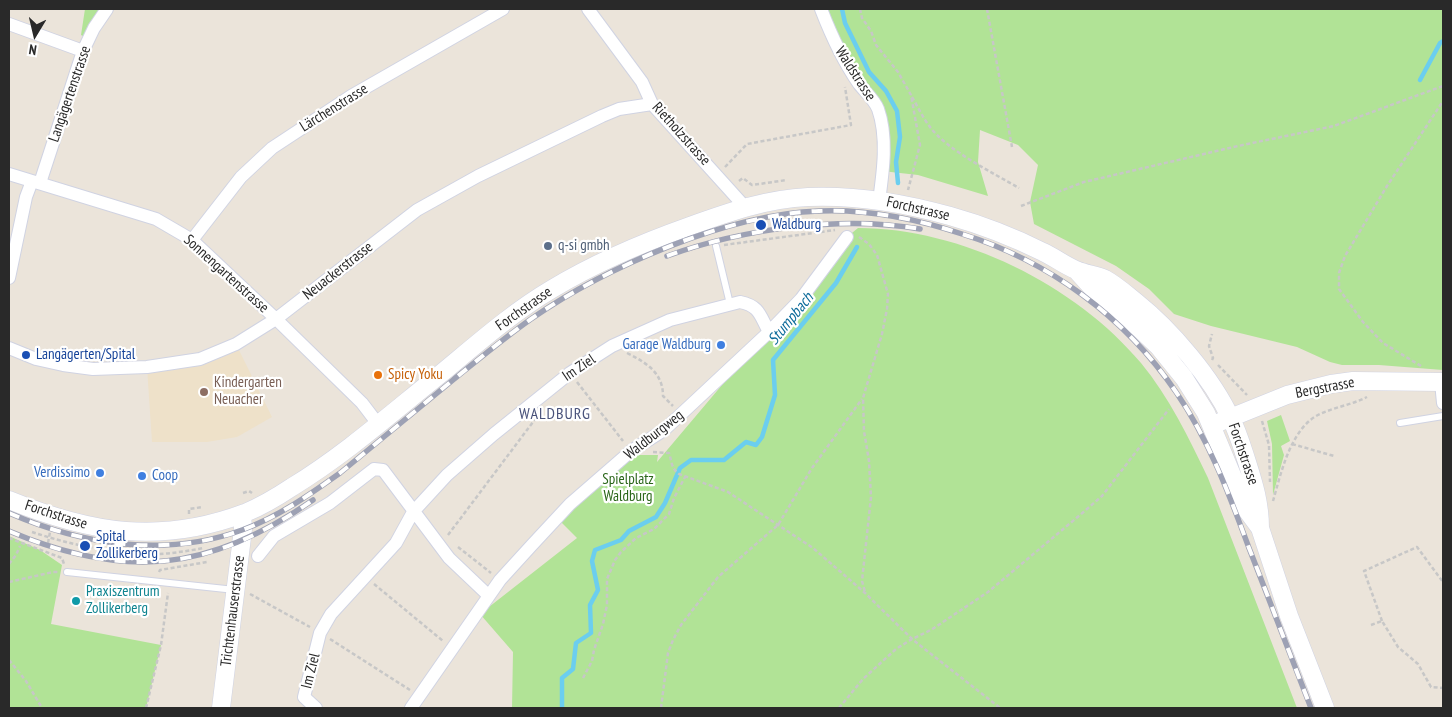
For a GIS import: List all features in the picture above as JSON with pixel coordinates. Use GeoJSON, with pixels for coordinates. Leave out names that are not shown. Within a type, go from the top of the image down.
{"type":"FeatureCollection","features":[{"type":"Feature","properties":{"kind":"main road","name":"Forchstrasse"},"geometry":{"type":"LineString","coordinates":[[9,500],[60,519],[94,528],[135,532],[161,532],[210,523],[242,514],[264,504],[307,478],[378,424],[505,322],[550,290],[610,258],[673,232],[745,206],[804,197],[854,198],[879,201],[932,212],[985,227],[1026,244],[1076,270],[1104,279],[1160,322],[1195,363],[1230,417],[1259,501],[1260,528],[1289,616],[1324,708]]}},
{"type":"Feature","properties":{"kind":"main road","name":"Forchstrasse"},"geometry":{"type":"LineString","coordinates":[[1076,270],[1096,292],[1159,347],[1184,378],[1212,425],[1246,509],[1260,528]]}},
{"type":"Feature","properties":{"kind":"main road","name":"Bergstrasse"},"geometry":{"type":"LineString","coordinates":[[1212,425],[1287,395],[1332,384],[1353,381],[1438,382]]}},
{"type":"Feature","properties":{"kind":"main road","name":"Trichtenhauserstrasse"},"geometry":{"type":"LineString","coordinates":[[221,708],[243,592],[242,514]]}},
{"type":"Feature","properties":{"kind":"street","name":"Langägertenstrasse"},"geometry":{"type":"LineString","coordinates":[[9,278],[26,197],[36,182],[83,51],[106,9]]}},
{"type":"Feature","properties":{"kind":"street","name":"Lärchenstrasse"},"geometry":{"type":"LineString","coordinates":[[192,240],[240,177],[272,148],[351,96],[503,9]]}},
{"type":"Feature","properties":{"kind":"street","name":"Rietholzstrasse"},"geometry":{"type":"LineString","coordinates":[[588,9],[642,82],[652,104],[745,206]]}},
{"type":"Feature","properties":{"kind":"street","name":"Waldstrasse"},"geometry":{"type":"LineString","coordinates":[[822,9],[832,38],[860,84],[877,106],[883,132],[879,201]]}},
{"type":"Feature","properties":{"kind":"street"},"geometry":{"type":"LineString","coordinates":[[9,24],[83,51]]}},
{"type":"Feature","properties":{"kind":"street","name":"Neuackerstrasse"},"geometry":{"type":"LineString","coordinates":[[9,348],[36,359],[93,370],[147,367],[200,359],[236,344],[276,319],[417,210],[478,176],[602,116],[619,109],[652,104]]}},
{"type":"Feature","properties":{"kind":"street","name":"Sonnengartenstrasse"},"geometry":{"type":"LineString","coordinates":[[9,174],[156,219],[192,240],[362,404],[378,424]]}},
{"type":"Feature","properties":{"kind":"street","name":"Waldburgweg"},"geometry":{"type":"LineString","coordinates":[[411,708],[500,580],[570,504],[631,451],[664,430],[769,332],[801,299],[847,237]]}},
{"type":"Feature","properties":{"kind":"street","name":"Im Ziel"},"geometry":{"type":"LineString","coordinates":[[316,708],[304,697],[320,633],[331,614],[396,543],[413,512],[454,469],[494,434],[570,373],[612,346],[670,320],[740,302],[751,304],[759,311],[769,332]]}},
{"type":"Feature","properties":{"kind":"street"},"geometry":{"type":"LineString","coordinates":[[1438,382],[1443,403]]}},
{"type":"Feature","properties":{"kind":"street"},"geometry":{"type":"LineString","coordinates":[[258,556],[274,536],[330,503],[374,469],[383,470],[449,558],[489,596]]}},
{"type":"Feature","properties":{"kind":"lane"},"geometry":{"type":"LineString","coordinates":[[716,246],[730,304]]}},
{"type":"Feature","properties":{"kind":"lane"},"geometry":{"type":"LineString","coordinates":[[1400,423],[1443,416]]}},
{"type":"Feature","properties":{"kind":"lane"},"geometry":{"type":"LineString","coordinates":[[67,572],[243,592]]}},
{"type":"Feature","properties":{"kind":"path"},"geometry":{"type":"LineString","coordinates":[[860,9],[862,18],[871,31],[876,45],[898,72],[929,127],[971,161],[1019,188]]}},
{"type":"Feature","properties":{"kind":"path"},"geometry":{"type":"LineString","coordinates":[[987,9],[1012,147]]}},
{"type":"Feature","properties":{"kind":"path"},"geometry":{"type":"LineString","coordinates":[[717,175],[746,144],[851,125],[844,87],[860,84]]}},
{"type":"Feature","properties":{"kind":"path"},"geometry":{"type":"LineString","coordinates":[[1020,206],[1084,182],[1334,126],[1443,86]]}},
{"type":"Feature","properties":{"kind":"path"},"geometry":{"type":"LineString","coordinates":[[908,192],[920,145],[910,95]]}},
{"type":"Feature","properties":{"kind":"path"},"geometry":{"type":"LineString","coordinates":[[1438,382],[1424,367],[1383,343],[1363,322],[1339,288],[1339,273],[1345,256],[1387,186],[1443,101]]}},
{"type":"Feature","properties":{"kind":"path"},"geometry":{"type":"LineString","coordinates":[[739,181],[743,178],[752,185],[787,180]]}},
{"type":"Feature","properties":{"kind":"path"},"geometry":{"type":"LineString","coordinates":[[795,216],[796,224]]}},
{"type":"Feature","properties":{"kind":"path"},"geometry":{"type":"LineString","coordinates":[[774,222],[796,220]]}},
{"type":"Feature","properties":{"kind":"path"},"geometry":{"type":"LineString","coordinates":[[716,246],[837,230],[847,237],[858,237],[869,244],[877,255],[888,294],[882,334],[863,398],[864,431],[869,461],[871,497],[862,581],[865,594]]}},
{"type":"Feature","properties":{"kind":"path"},"geometry":{"type":"LineString","coordinates":[[1212,334],[1209,346],[1212,360]]}},
{"type":"Feature","properties":{"kind":"path"},"geometry":{"type":"LineString","coordinates":[[623,352],[641,360],[654,371],[663,385],[663,396],[681,415]]}},
{"type":"Feature","properties":{"kind":"path"},"geometry":{"type":"LineString","coordinates":[[570,373],[631,451],[669,453],[674,470],[679,474],[728,492],[813,548],[912,639],[1000,708]]}},
{"type":"Feature","properties":{"kind":"path"},"geometry":{"type":"LineString","coordinates":[[1271,507],[1287,456],[1302,428],[1318,414],[1348,406],[1372,394]]}},
{"type":"Feature","properties":{"kind":"path"},"geometry":{"type":"LineString","coordinates":[[660,708],[668,653],[681,625],[718,577],[778,525],[812,468],[863,398]]}},
{"type":"Feature","properties":{"kind":"path"},"geometry":{"type":"LineString","coordinates":[[839,708],[863,678],[896,649],[931,630],[988,592],[1102,496],[1169,409]]}},
{"type":"Feature","properties":{"kind":"path"},"geometry":{"type":"LineString","coordinates":[[446,538],[541,412]]}},
{"type":"Feature","properties":{"kind":"path"},"geometry":{"type":"LineString","coordinates":[[1292,444],[1334,456]]}},
{"type":"Feature","properties":{"kind":"path"},"geometry":{"type":"LineString","coordinates":[[584,678],[592,661],[603,624],[607,605],[607,578],[615,560],[636,538],[654,529],[669,514],[674,498],[686,477]]}},
{"type":"Feature","properties":{"kind":"path"},"geometry":{"type":"LineString","coordinates":[[243,493],[249,490],[254,494]]}},
{"type":"Feature","properties":{"kind":"path"},"geometry":{"type":"LineString","coordinates":[[192,508],[202,507]]}},
{"type":"Feature","properties":{"kind":"path"},"geometry":{"type":"LineString","coordinates":[[32,532],[49,538],[100,549],[152,554],[204,548]]}},
{"type":"Feature","properties":{"kind":"path"},"geometry":{"type":"LineString","coordinates":[[48,543],[50,532]]}},
{"type":"Feature","properties":{"kind":"path"},"geometry":{"type":"LineString","coordinates":[[9,538],[62,558],[67,572],[53,572],[9,582]]}},
{"type":"Feature","properties":{"kind":"path"},"geometry":{"type":"LineString","coordinates":[[454,544],[500,580]]}},
{"type":"Feature","properties":{"kind":"path"},"geometry":{"type":"LineString","coordinates":[[9,564],[20,546]]}},
{"type":"Feature","properties":{"kind":"path"},"geometry":{"type":"LineString","coordinates":[[1443,582],[1417,547],[1364,571],[1382,621],[1398,647],[1418,664],[1431,687],[1443,688]]}},
{"type":"Feature","properties":{"kind":"path"},"geometry":{"type":"LineString","coordinates":[[160,570],[207,562]]}},
{"type":"Feature","properties":{"kind":"path"},"geometry":{"type":"LineString","coordinates":[[364,576],[452,648]]}},
{"type":"Feature","properties":{"kind":"path"},"geometry":{"type":"LineString","coordinates":[[146,708],[161,645],[169,584]]}},
{"type":"Feature","properties":{"kind":"path"},"geometry":{"type":"LineString","coordinates":[[243,592],[320,633],[419,696]]}},
{"type":"Feature","properties":{"kind":"path"},"geometry":{"type":"LineString","coordinates":[[1371,625],[1382,621]]}},
{"type":"Feature","properties":{"kind":"path"},"geometry":{"type":"LineString","coordinates":[[9,660],[26,681],[42,708]]}},
{"type":"Feature","properties":{"kind":"shaded area","name":"Kindergarten Neuacher"},"geometry":{"type":"Polygon","coordinates":[[[236,344],[272,417],[237,437],[207,442],[152,442],[147,367],[236,344]]]}},
{"type":"Feature","properties":{"kind":"green space"},"geometry":{"type":"Polygon","coordinates":[[[85,9],[101,9],[83,36],[81,35],[85,9]]]}},
{"type":"Feature","properties":{"kind":"green space"},"geometry":{"type":"Polygon","coordinates":[[[821,9],[1443,9],[1443,370],[1379,365],[1342,365],[1330,362],[1297,347],[1211,326],[1174,314],[1149,289],[1116,266],[1034,224],[1030,202],[1038,165],[1018,145],[980,130],[978,162],[988,196],[918,175],[882,171],[883,132],[821,9]]]}},
{"type":"Feature","properties":{"kind":"green space","name":"Spielplatz Waldburg"},"geometry":{"type":"Polygon","coordinates":[[[858,228],[897,231],[937,238],[976,250],[1014,266],[1050,286],[1084,309],[1114,335],[1141,363],[1186,433],[1208,478],[1297,708],[512,708],[513,652],[480,614],[577,538],[561,522],[595,487],[635,455],[658,455],[657,462],[847,237],[858,228]]]}},
{"type":"Feature","properties":{"kind":"green space"},"geometry":{"type":"Polygon","coordinates":[[[1281,415],[1290,441],[1281,446],[1284,455],[1273,495],[1272,444],[1267,421],[1281,415]]]}},
{"type":"Feature","properties":{"kind":"green space"},"geometry":{"type":"Polygon","coordinates":[[[9,536],[40,550],[62,565],[51,624],[161,645],[146,708],[9,708],[9,536]]]}},
{"type":"Feature","properties":{"kind":"waterway","name":"Stumpbach"},"geometry":{"type":"LineString","coordinates":[[842,9],[845,23],[869,72],[886,91],[897,111],[900,137],[896,162],[898,183]]}},
{"type":"Feature","properties":{"kind":"waterway"},"geometry":{"type":"LineString","coordinates":[[1420,80],[1440,43],[1443,41]]}},
{"type":"Feature","properties":{"kind":"waterway","name":"Stumpbach"},"geometry":{"type":"LineString","coordinates":[[562,708],[562,678],[573,669],[576,643],[591,633],[590,605],[598,590],[592,561],[595,550],[621,540],[629,531],[656,517],[665,503],[680,468],[691,460],[724,460],[746,442],[756,445],[762,437],[775,395],[773,360],[836,283],[857,247]]}},
{"type":"Feature","properties":{"kind":"railway"},"geometry":{"type":"LineString","coordinates":[[9,513],[66,533],[124,544],[184,544],[213,539],[242,530],[281,512],[340,473],[511,334],[561,300],[595,281],[669,247],[707,233],[746,222],[783,214],[819,211],[873,213],[910,220],[962,234],[994,245],[1025,260],[1083,295],[1133,339],[1176,392],[1199,429],[1234,508],[1311,708]]}},
{"type":"Feature","properties":{"kind":"railway"},"geometry":{"type":"LineString","coordinates":[[667,256],[727,238],[792,227],[858,224],[890,225],[920,229]]}},
{"type":"Feature","properties":{"kind":"railway"},"geometry":{"type":"LineString","coordinates":[[9,531],[51,547],[91,557],[129,562],[166,561],[202,554],[238,542],[275,524],[313,500]]}},
{"type":"Feature","properties":{"kind":"place","name":"Waldburg"},"geometry":{"type":"Point","coordinates":[761,225]}},
{"type":"Feature","properties":{"kind":"place","name":"q-si gmbh"},"geometry":{"type":"Point","coordinates":[548,246]}},
{"type":"Feature","properties":{"kind":"place","name":"Garage Waldburg"},"geometry":{"type":"Point","coordinates":[721,345]}},
{"type":"Feature","properties":{"kind":"place","name":"Langägerten/Spital"},"geometry":{"type":"Point","coordinates":[26,355]}},
{"type":"Feature","properties":{"kind":"place","name":"Spicy Yoku"},"geometry":{"type":"Point","coordinates":[378,375]}},
{"type":"Feature","properties":{"kind":"place","name":"Kindergarten Neuacher"},"geometry":{"type":"Point","coordinates":[204,392]}},
{"type":"Feature","properties":{"kind":"place","name":"Verdissimo"},"geometry":{"type":"Point","coordinates":[100,473]}},
{"type":"Feature","properties":{"kind":"place","name":"Coop"},"geometry":{"type":"Point","coordinates":[142,476]}},
{"type":"Feature","properties":{"kind":"place","name":"Spital Zollikerberg"},"geometry":{"type":"Point","coordinates":[85,546]}},
{"type":"Feature","properties":{"kind":"place","name":"Praxiszentrum Zollikerberg"},"geometry":{"type":"Point","coordinates":[76,601]}},
{"type":"Feature","properties":{"kind":"district","name":"WALDBURG"},"geometry":{"type":"Point","coordinates":[555,414]}}]}
